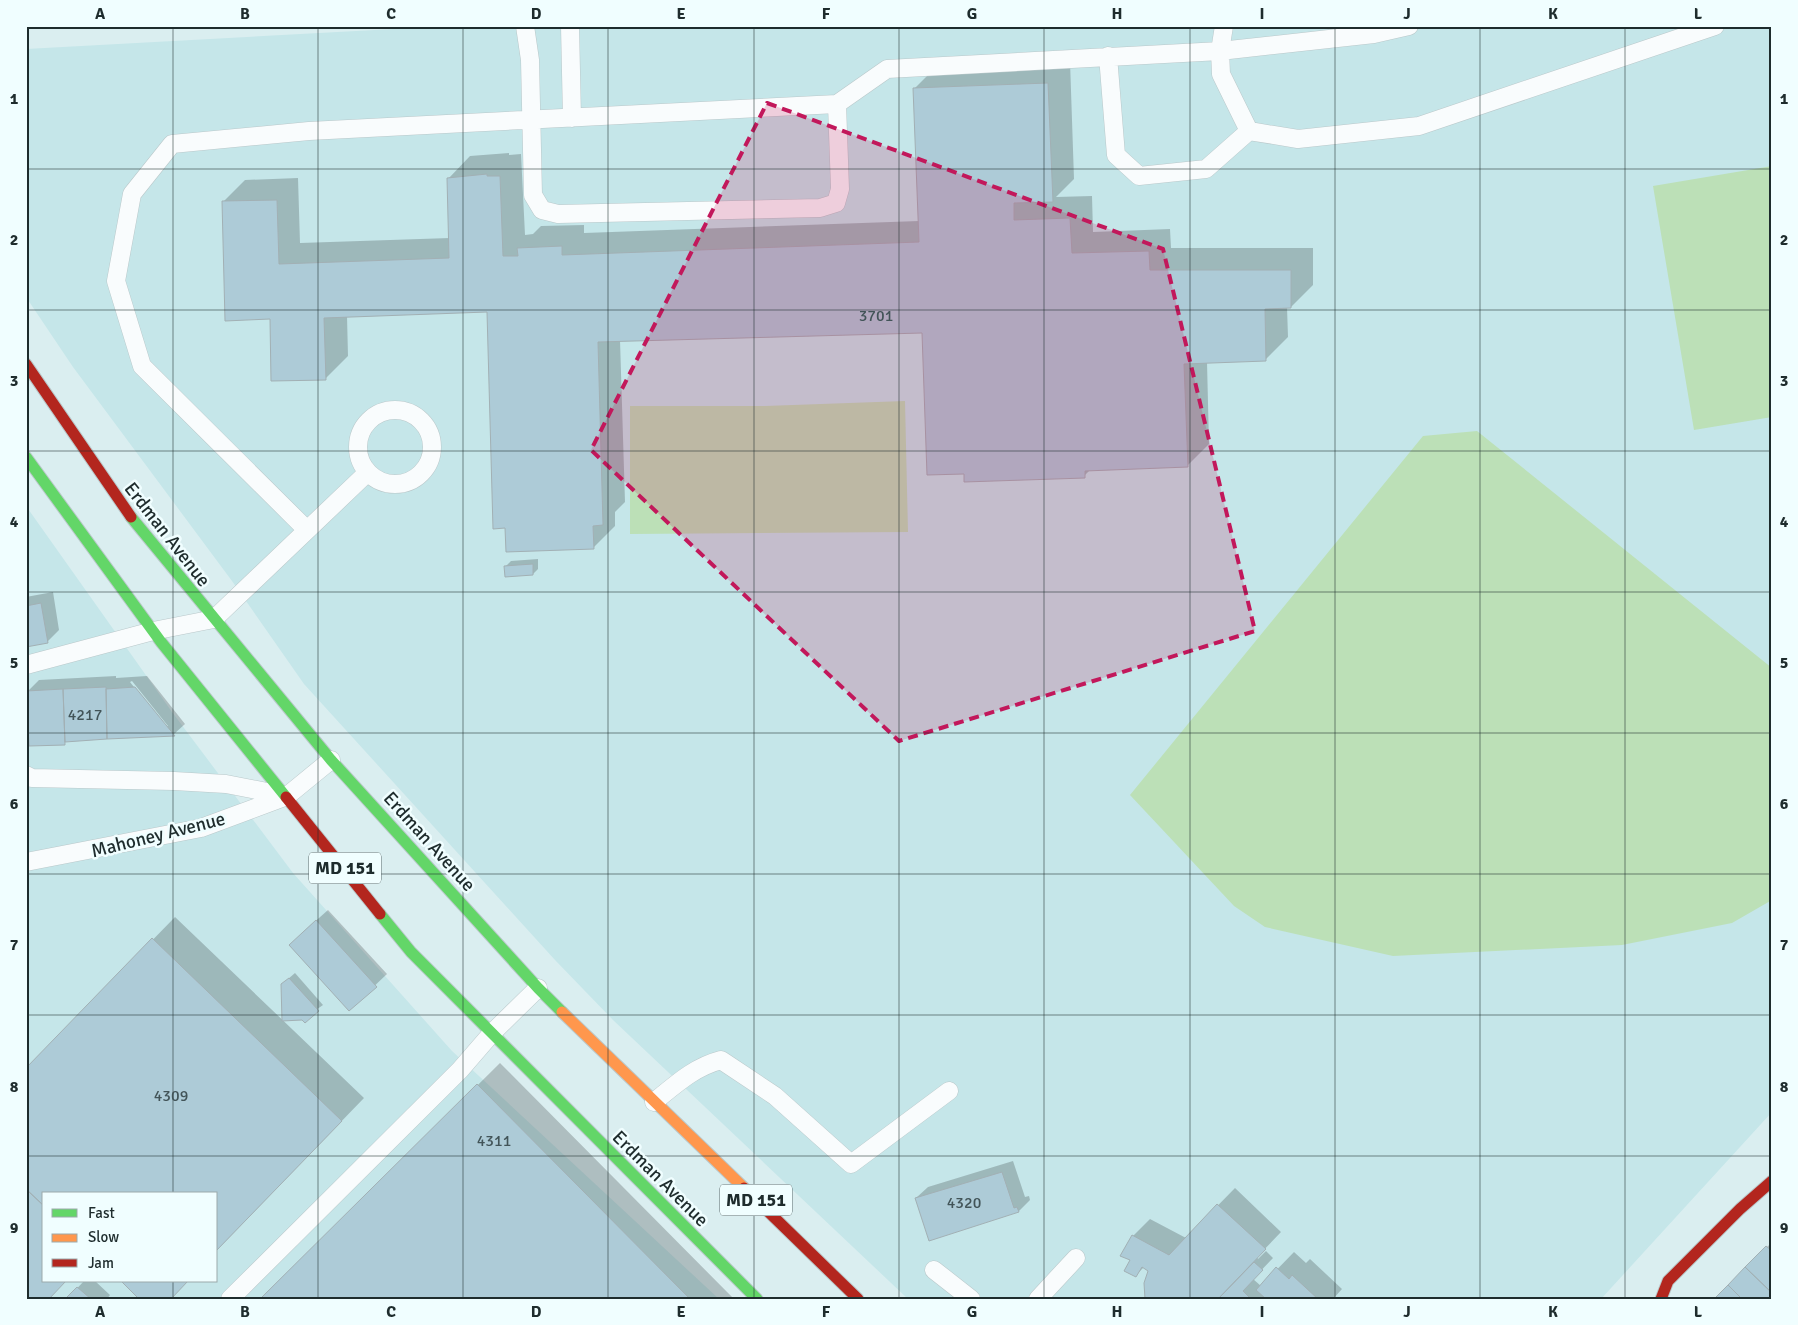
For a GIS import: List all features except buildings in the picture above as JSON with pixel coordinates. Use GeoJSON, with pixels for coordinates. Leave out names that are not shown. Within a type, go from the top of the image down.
{"type":"FeatureCollection","features":[{"type":"Feature","properties":{"kind":"main road","name":"Erdman Avenue"},"geometry":{"type":"LineString","coordinates":[[26,364],[132,519],[331,760],[538,988],[858,1299]]}},
{"type":"Feature","properties":{"kind":"main road","name":"Erdman Avenue"},"geometry":{"type":"LineString","coordinates":[[26,458],[153,631],[411,952],[757,1299]]}},
{"type":"Feature","properties":{"kind":"main road"},"geometry":{"type":"LineString","coordinates":[[1661,1299],[1668,1281],[1740,1209],[1772,1181]]}},
{"type":"Feature","properties":{"kind":"lane"},"geometry":{"type":"LineString","coordinates":[[524,26],[530,60],[533,195],[542,210],[558,214],[820,208],[836,203],[840,189],[837,104]]}},
{"type":"Feature","properties":{"kind":"lane"},"geometry":{"type":"LineString","coordinates":[[570,26],[572,118]]}},
{"type":"Feature","properties":{"kind":"lane"},"geometry":{"type":"LineString","coordinates":[[1224,26],[1220,50],[1221,74],[1250,132]]}},
{"type":"Feature","properties":{"kind":"lane"},"geometry":{"type":"LineString","coordinates":[[307,530],[142,366],[116,281],[132,194],[172,144],[310,131],[837,104],[887,68],[1220,50],[1374,34],[1409,26]]}},
{"type":"Feature","properties":{"kind":"lane"},"geometry":{"type":"LineString","coordinates":[[1108,56],[1116,155],[1139,176],[1206,168],[1250,132],[1298,139],[1419,126],[1715,26]]}},
{"type":"Feature","properties":{"kind":"lane"},"geometry":{"type":"LineString","coordinates":[[386,411],[408,412],[420,420],[430,436],[432,452],[427,466],[417,477],[403,484],[382,482],[367,473],[357,445],[361,430],[371,417],[386,411]]}},
{"type":"Feature","properties":{"kind":"lane"},"geometry":{"type":"LineString","coordinates":[[26,665],[153,631],[214,619],[367,473]]}},
{"type":"Feature","properties":{"kind":"lane","name":"Mahoney Avenue"},"geometry":{"type":"LineString","coordinates":[[26,862],[86,852],[201,828],[287,796],[331,760]]}},
{"type":"Feature","properties":{"kind":"lane"},"geometry":{"type":"LineString","coordinates":[[26,775],[32,778],[226,784],[287,796]]}},
{"type":"Feature","properties":{"kind":"lane"},"geometry":{"type":"LineString","coordinates":[[230,1299],[460,1070],[492,1032],[538,988]]}},
{"type":"Feature","properties":{"kind":"lane"},"geometry":{"type":"LineString","coordinates":[[654,1102],[691,1072],[704,1064],[720,1060],[775,1096],[851,1164],[949,1091]]}},
{"type":"Feature","properties":{"kind":"lane"},"geometry":{"type":"LineString","coordinates":[[1038,1299],[1076,1258]]}},
{"type":"Feature","properties":{"kind":"lane"},"geometry":{"type":"LineString","coordinates":[[934,1270],[970,1299]]}},
{"type":"Feature","properties":{"kind":"highlighted area"},"geometry":{"type":"Polygon","coordinates":[[[767,103],[1163,249],[1255,631],[899,741],[591,450],[767,103]]]}},
{"type":"Feature","properties":{"kind":"shaded area"},"geometry":{"type":"Polygon","coordinates":[[[449,26],[1772,26],[1772,1112],[1601,1299],[908,1299],[613,1020],[555,960],[304,684],[232,581],[73,367],[26,297],[26,49],[449,26]]]}},
{"type":"Feature","properties":{"kind":"shaded area"},"geometry":{"type":"Polygon","coordinates":[[[26,506],[172,712],[293,873],[452,1051],[719,1299],[26,1299],[26,506]]]}},
{"type":"Feature","properties":{"kind":"green space"},"geometry":{"type":"Polygon","coordinates":[[[1772,166],[1772,417],[1694,430],[1653,186],[1772,166]]]}},
{"type":"Feature","properties":{"kind":"green space"},"geometry":{"type":"Polygon","coordinates":[[[905,401],[908,532],[630,534],[630,406],[765,406],[905,401]]]}},
{"type":"Feature","properties":{"kind":"green space"},"geometry":{"type":"Polygon","coordinates":[[[1477,431],[1772,668],[1772,900],[1732,923],[1622,945],[1393,956],[1265,927],[1234,906],[1130,795],[1423,436],[1477,431]]]}},
{"type":"Feature","properties":{"kind":"traffic: fast"},"geometry":{"type":"LineString","coordinates":[[26,457],[161,642],[286,797]]}},
{"type":"Feature","properties":{"kind":"traffic: fast"},"geometry":{"type":"LineString","coordinates":[[131,517],[331,760],[562,1012]]}},
{"type":"Feature","properties":{"kind":"traffic: fast"},"geometry":{"type":"LineString","coordinates":[[380,914],[411,952],[757,1299]]}},
{"type":"Feature","properties":{"kind":"traffic: slow"},"geometry":{"type":"LineString","coordinates":[[562,1012],[744,1188]]}},
{"type":"Feature","properties":{"kind":"traffic: jam"},"geometry":{"type":"LineString","coordinates":[[26,364],[131,517]]}},
{"type":"Feature","properties":{"kind":"traffic: jam"},"geometry":{"type":"LineString","coordinates":[[286,797],[380,914]]}},
{"type":"Feature","properties":{"kind":"traffic: jam"},"geometry":{"type":"LineString","coordinates":[[1661,1299],[1668,1281],[1740,1209],[1772,1181]]}},
{"type":"Feature","properties":{"kind":"traffic: jam"},"geometry":{"type":"LineString","coordinates":[[744,1188],[858,1299]]}}]}
